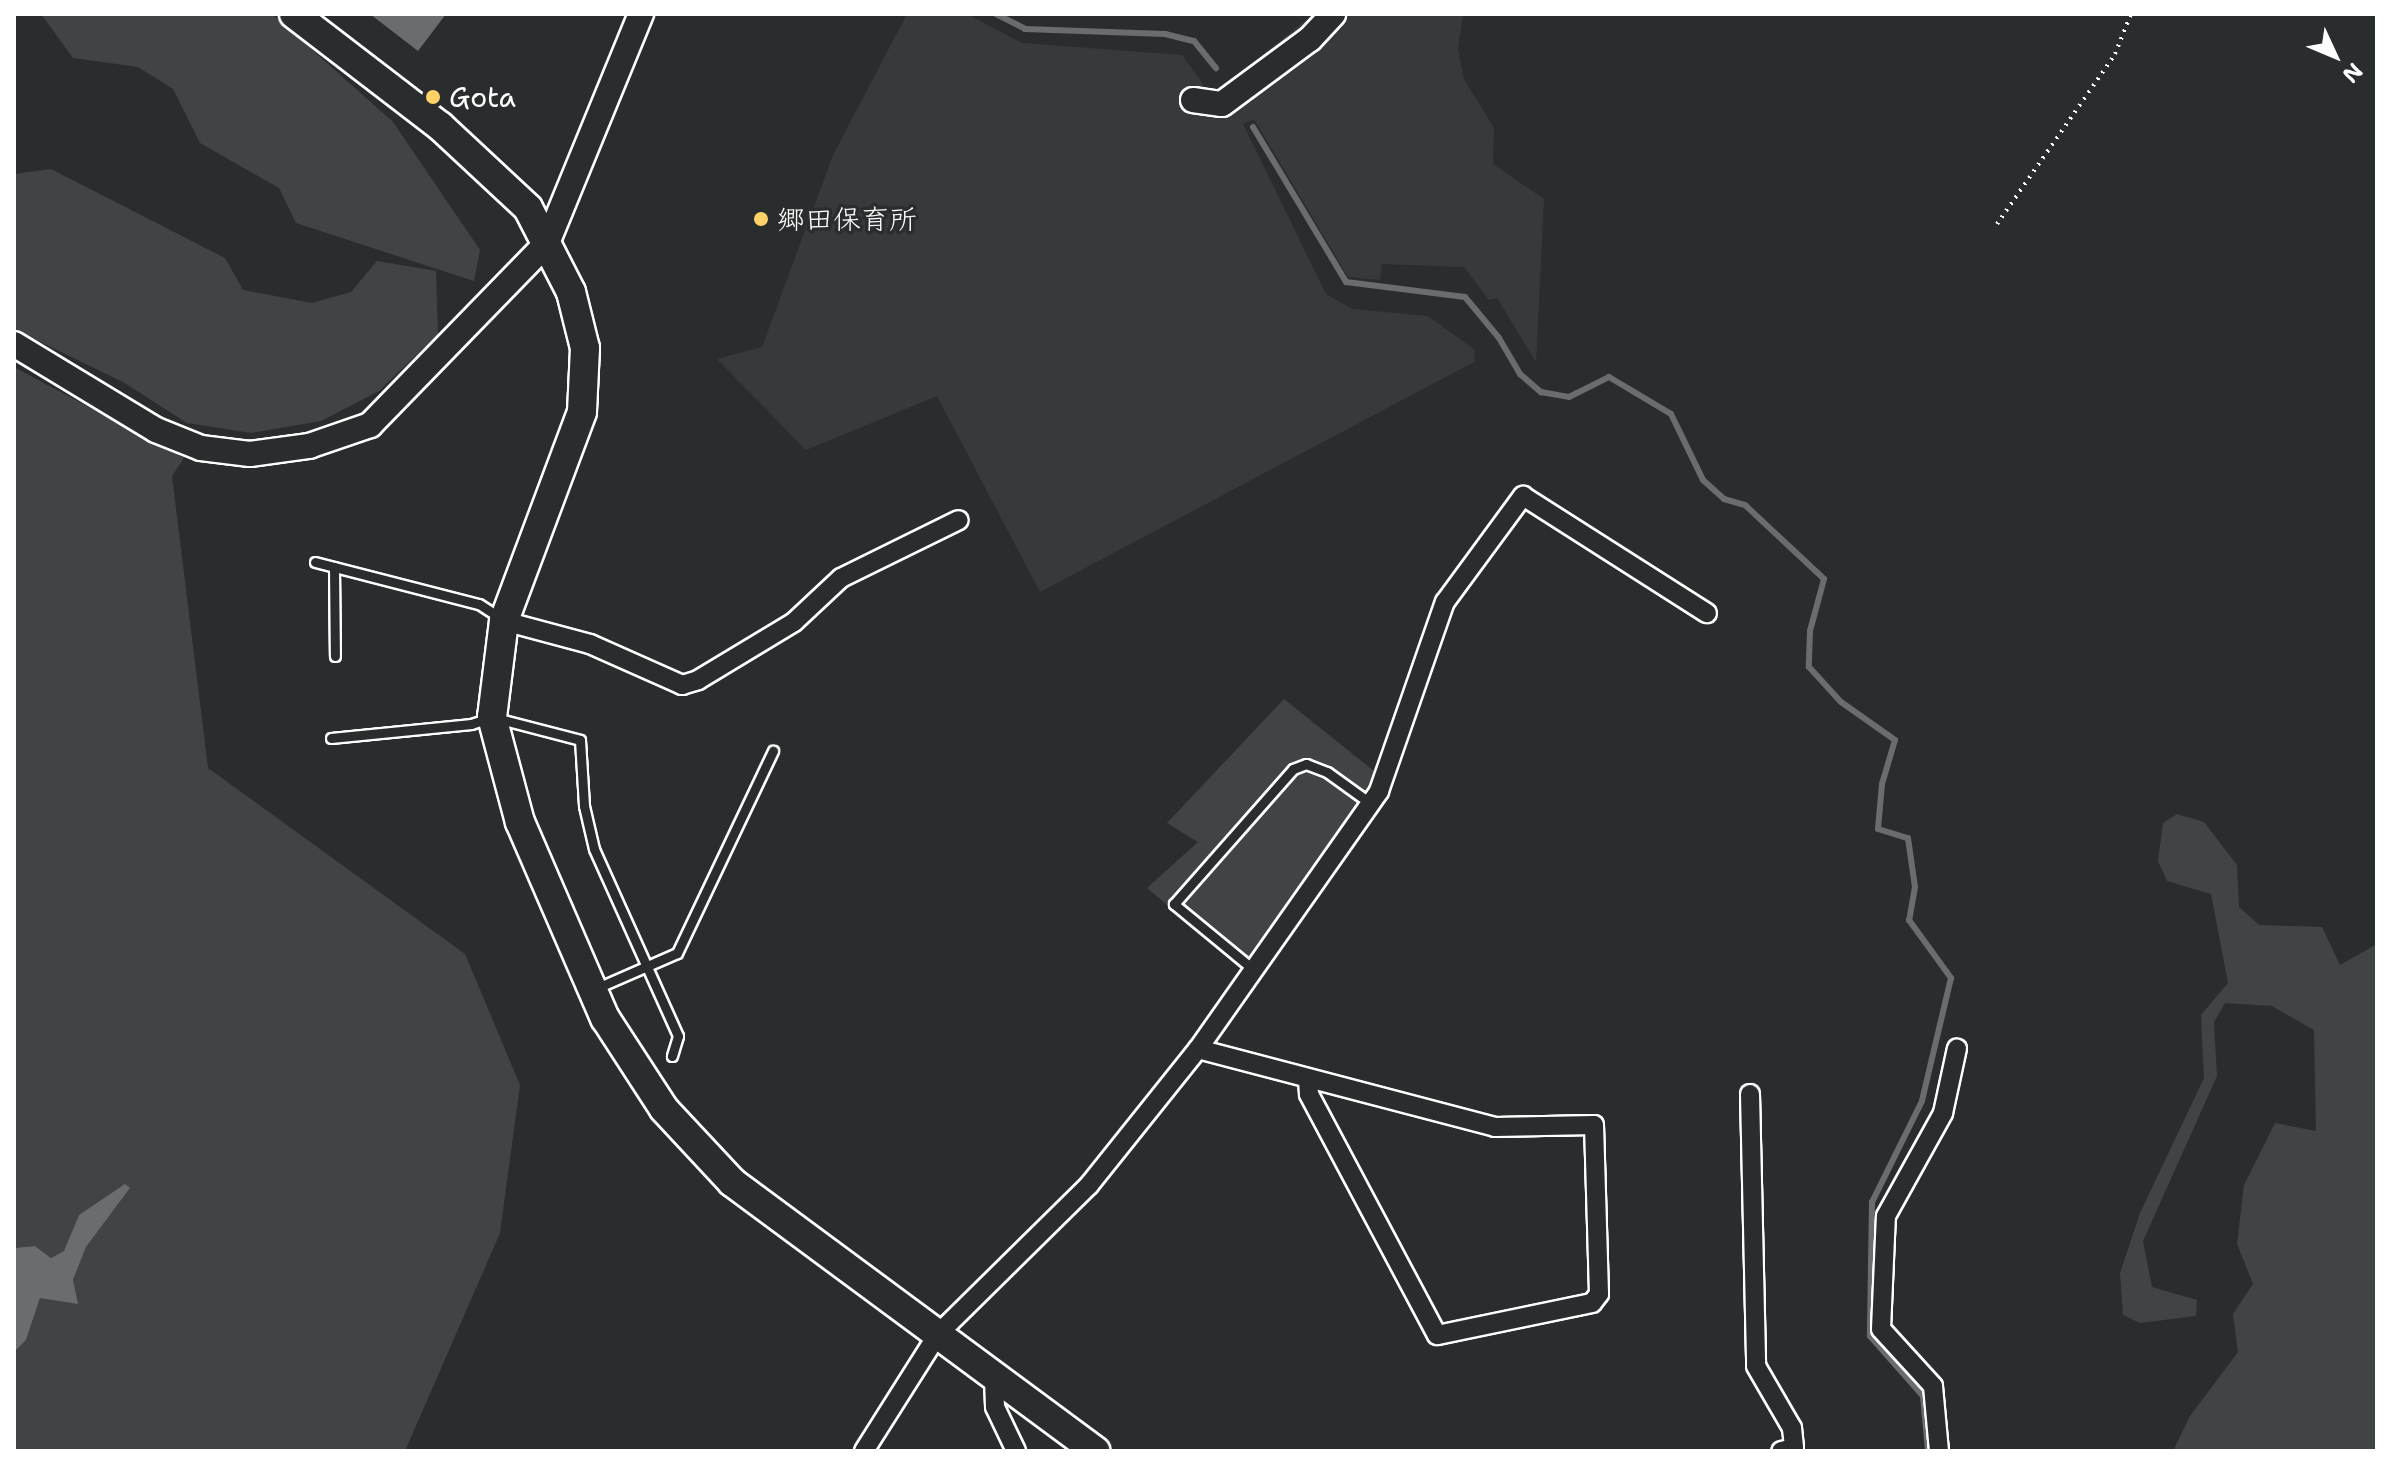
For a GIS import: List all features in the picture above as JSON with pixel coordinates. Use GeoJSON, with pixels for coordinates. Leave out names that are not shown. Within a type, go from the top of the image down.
{"type":"FeatureCollection","features":[{"type":"Feature","properties":{"kind":"main road"},"geometry":{"type":"LineString","coordinates":[[294,14],[440,126],[528,208],[571,292],[585,348],[582,412],[504,621],[492,717],[520,822],[605,1018],[664,1109],[732,1182],[1095,1451]]}},
{"type":"Feature","properties":{"kind":"street"},"geometry":{"type":"LineString","coordinates":[[14,344],[182,442],[250,454],[309,446],[370,425],[547,243],[641,14]]}},
{"type":"Feature","properties":{"kind":"street"},"geometry":{"type":"LineString","coordinates":[[1193,100],[1222,104],[1310,39],[1333,14]]}},
{"type":"Feature","properties":{"kind":"street"},"geometry":{"type":"LineString","coordinates":[[864,1451],[938,1334],[1089,1185],[1198,1049],[1370,803],[1405,726],[1445,602],[1523,496],[1707,613]]}},
{"type":"Feature","properties":{"kind":"street"},"geometry":{"type":"LineString","coordinates":[[504,621],[590,644],[682,685],[698,680],[794,622],[841,578],[959,520]]}},
{"type":"Feature","properties":{"kind":"street"},"geometry":{"type":"LineString","coordinates":[[1939,1451],[1933,1386],[1881,1329],[1886,1216],[1943,1113],[1957,1048]]}},
{"type":"Feature","properties":{"kind":"street"},"geometry":{"type":"LineString","coordinates":[[1198,1049],[1495,1127],[1594,1125],[1599,1294],[1592,1303],[1437,1335],[1309,1094],[1308,1080]]}},
{"type":"Feature","properties":{"kind":"street"},"geometry":{"type":"LineString","coordinates":[[1750,1094],[1756,1366],[1792,1428],[1794,1448],[1781,1451]]}},
{"type":"Feature","properties":{"kind":"street"},"geometry":{"type":"LineString","coordinates":[[994,1378],[995,1407],[1021,1450]]}},
{"type":"Feature","properties":{"kind":"lane"},"geometry":{"type":"LineString","coordinates":[[315,562],[479,604],[504,621]]}},
{"type":"Feature","properties":{"kind":"lane"},"geometry":{"type":"LineString","coordinates":[[334,567],[335,656]]}},
{"type":"Feature","properties":{"kind":"lane"},"geometry":{"type":"LineString","coordinates":[[331,738],[471,724],[492,717],[580,740],[584,806],[594,849],[643,968],[678,1036],[672,1056]]}},
{"type":"Feature","properties":{"kind":"lane"},"geometry":{"type":"LineString","coordinates":[[594,989],[677,953],[773,751]]}},
{"type":"Feature","properties":{"kind":"lane"},"geometry":{"type":"LineString","coordinates":[[1254,970],[1174,904],[1293,769],[1306,764],[1327,772],[1370,803]]}},
{"type":"Feature","properties":{"kind":"path"},"geometry":{"type":"LineString","coordinates":[[1997,224],[2115,54],[2131,14]]}},
{"type":"Feature","properties":{"kind":"shaded area"},"geometry":{"type":"Polygon","coordinates":[[[41,14],[272,14],[393,122],[480,250],[474,281],[296,223],[279,188],[200,143],[173,89],[138,67],[73,58],[41,14]]]}},
{"type":"Feature","properties":{"kind":"shaded area"},"geometry":{"type":"Polygon","coordinates":[[[370,14],[446,14],[418,51],[370,14]]]}},
{"type":"Feature","properties":{"kind":"shaded area"},"geometry":{"type":"Polygon","coordinates":[[[907,14],[967,14],[1022,43],[1182,55],[1206,88],[1217,92],[1313,14],[1463,14],[1458,49],[1464,79],[1494,128],[1493,164],[1544,199],[1536,362],[1497,298],[1489,300],[1464,267],[1382,264],[1380,280],[1348,277],[1254,119],[1243,124],[1326,294],[1352,309],[1428,316],[1475,350],[1474,362],[1040,592],[937,396],[806,450],[717,359],[762,347],[833,155],[907,14]]]}},
{"type":"Feature","properties":{"kind":"shaded area"},"geometry":{"type":"Polygon","coordinates":[[[51,169],[225,258],[243,290],[312,303],[351,292],[377,261],[436,271],[438,334],[379,391],[321,421],[251,433],[187,423],[123,382],[14,329],[14,174],[51,169]]]}},
{"type":"Feature","properties":{"kind":"shaded area"},"geometry":{"type":"Polygon","coordinates":[[[14,367],[184,458],[172,476],[208,768],[465,954],[520,1085],[500,1233],[405,1451],[14,1451],[14,1352],[26,1340],[40,1298],[73,1280],[86,1247],[130,1188],[79,1215],[65,1251],[51,1258],[35,1246],[14,1248],[14,367]]]}},
{"type":"Feature","properties":{"kind":"shaded area"},"geometry":{"type":"Polygon","coordinates":[[[1284,699],[1379,775],[1362,807],[1245,970],[1147,888],[1198,842],[1167,823],[1284,699]]]}},
{"type":"Feature","properties":{"kind":"shaded area"},"geometry":{"type":"Polygon","coordinates":[[[2177,814],[2204,822],[2237,865],[2239,907],[2259,925],[2322,927],[2340,965],[2377,944],[2377,1451],[2173,1451],[2190,1416],[2238,1352],[2233,1314],[2253,1284],[2237,1244],[2244,1185],[2275,1123],[2316,1131],[2314,1030],[2272,1006],[2225,1003],[2214,1022],[2217,1076],[2143,1241],[2152,1287],[2197,1300],[2196,1316],[2140,1323],[2123,1315],[2120,1273],[2140,1213],[2204,1078],[2201,1015],[2228,983],[2211,894],[2167,881],[2158,861],[2163,823],[2177,814]]]}},
{"type":"Feature","properties":{"kind":"shaded area"},"geometry":{"type":"Polygon","coordinates":[[[125,1184],[130,1188],[86,1247],[73,1280],[78,1304],[40,1298],[26,1340],[14,1352],[14,1248],[35,1246],[51,1258],[64,1251],[79,1215],[125,1184]]]}},
{"type":"Feature","properties":{"kind":"waterway"},"geometry":{"type":"LineString","coordinates":[[996,14],[1025,29],[1165,34],[1194,41],[1216,68]]}},
{"type":"Feature","properties":{"kind":"waterway"},"geometry":{"type":"LineString","coordinates":[[1253,127],[1346,282],[1465,297],[1499,338],[1520,374],[1541,392],[1569,397],[1609,377],[1671,414],[1703,480],[1724,499],[1745,505],[1824,579],[1810,631],[1809,667],[1841,702],[1895,740],[1882,784],[1878,829],[1908,838],[1915,887],[1909,920],[1951,978],[1922,1101],[1872,1202],[1870,1336],[1923,1396],[1928,1451]]}},
{"type":"Feature","properties":{"kind":"place","name":"Gota"},"geometry":{"type":"Point","coordinates":[433,97]}},
{"type":"Feature","properties":{"kind":"place","name":"郷田保育所"},"geometry":{"type":"Point","coordinates":[761,219]}}]}
